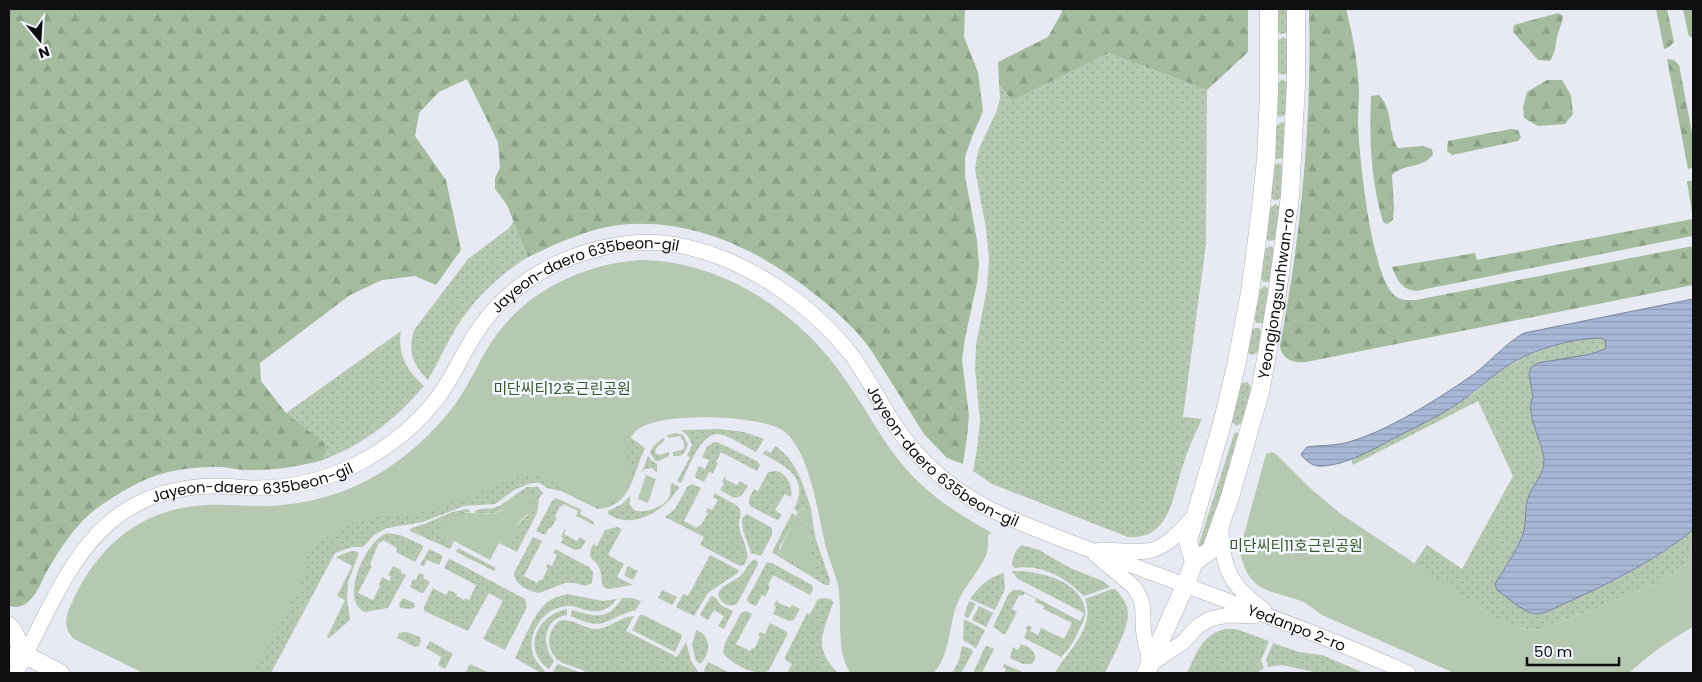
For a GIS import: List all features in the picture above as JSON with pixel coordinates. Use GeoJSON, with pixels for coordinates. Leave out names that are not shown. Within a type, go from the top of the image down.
{"type":"FeatureCollection","features":[{"type":"Feature","properties":{"kind":"main road","name":"Yeongjongsunhwan-ro"},"geometry":{"type":"LineString","coordinates":[[1194,562],[1188,541],[1234,376],[1251,283],[1259,225],[1266,160],[1270,92],[1269,9]]}},
{"type":"Feature","properties":{"kind":"main road","name":"Yeongjongsunhwan-ro"},"geometry":{"type":"LineString","coordinates":[[1148,669],[1194,562],[1211,550],[1260,392],[1277,295],[1290,196],[1294,137],[1296,9]]}},
{"type":"Feature","properties":{"kind":"main road"},"geometry":{"type":"LineString","coordinates":[[9,626],[12,628],[17,656],[60,673]]}},
{"type":"Feature","properties":{"kind":"street","name":"Jayeon-daero 635beon-gil"},"geometry":{"type":"LineString","coordinates":[[16,673],[17,656],[79,554],[114,518],[141,502],[164,492],[191,487],[254,488],[288,486],[334,474],[359,463],[407,430],[429,408],[448,383],[478,330],[495,309],[518,287],[544,270],[571,257],[624,244],[655,242],[682,246],[718,256],[752,272],[783,291],[811,313],[851,355],[899,431],[912,448],[933,470],[960,492],[985,507],[1185,586]]}},
{"type":"Feature","properties":{"kind":"street"},"geometry":{"type":"LineString","coordinates":[[1089,549],[1141,551],[1153,549],[1172,539],[1196,514]]}},
{"type":"Feature","properties":{"kind":"street"},"geometry":{"type":"LineString","coordinates":[[1221,522],[1223,554],[1231,578],[1241,592],[1275,619]]}},
{"type":"Feature","properties":{"kind":"street"},"geometry":{"type":"LineString","coordinates":[[1089,549],[1133,586],[1137,592],[1144,609],[1143,624],[1148,669]]}},
{"type":"Feature","properties":{"kind":"street","name":"Yedanpo 2-ro"},"geometry":{"type":"LineString","coordinates":[[1185,586],[1317,634],[1408,673]]}},
{"type":"Feature","properties":{"kind":"street"},"geometry":{"type":"LineString","coordinates":[[1148,669],[1182,643],[1198,626],[1218,616],[1240,615],[1275,619]]}},
{"type":"Feature","properties":{"kind":"green space"},"geometry":{"type":"Polygon","coordinates":[[[9,9],[965,9],[964,37],[978,72],[983,111],[965,157],[965,176],[977,240],[979,265],[962,360],[969,415],[963,464],[947,458],[924,434],[871,350],[846,321],[795,279],[749,251],[699,232],[672,226],[646,224],[618,225],[595,230],[528,257],[507,205],[495,189],[495,178],[500,168],[498,142],[467,79],[439,92],[419,113],[415,136],[446,180],[461,250],[436,285],[415,276],[382,280],[350,295],[260,363],[261,381],[286,413],[324,443],[326,451],[323,460],[264,470],[221,467],[190,468],[168,472],[147,479],[118,494],[92,512],[70,536],[58,553],[33,597],[23,606],[9,606],[9,9]]]}},
{"type":"Feature","properties":{"kind":"green space"},"geometry":{"type":"Polygon","coordinates":[[[1061,9],[1248,9],[1248,52],[1207,90],[1109,53],[1012,101],[999,84],[998,62],[1048,37],[1062,12],[1061,9]]]}},
{"type":"Feature","properties":{"kind":"green space"},"geometry":{"type":"Polygon","coordinates":[[[1277,9],[1289,9],[1288,33],[1280,34],[1277,30],[1277,9]]]}},
{"type":"Feature","properties":{"kind":"green space"},"geometry":{"type":"Polygon","coordinates":[[[1309,9],[1346,9],[1358,70],[1359,138],[1368,213],[1379,264],[1386,283],[1396,297],[1404,300],[1416,300],[1693,246],[1693,285],[1306,362],[1289,360],[1283,355],[1280,346],[1294,262],[1304,178],[1309,94],[1309,9]]]}},
{"type":"Feature","properties":{"kind":"green space"},"geometry":{"type":"Polygon","coordinates":[[[1656,9],[1667,9],[1674,42],[1664,49],[1656,9]]]}},
{"type":"Feature","properties":{"kind":"green space"},"geometry":{"type":"Polygon","coordinates":[[[1683,9],[1693,9],[1693,38],[1689,36],[1683,9]]]}},
{"type":"Feature","properties":{"kind":"green space"},"geometry":{"type":"Polygon","coordinates":[[[1558,13],[1563,16],[1553,54],[1550,61],[1538,60],[1513,32],[1514,25],[1558,13]]]}},
{"type":"Feature","properties":{"kind":"green space"},"geometry":{"type":"Polygon","coordinates":[[[1283,37],[1288,40],[1288,73],[1283,75],[1278,70],[1277,41],[1283,37]]]}},
{"type":"Feature","properties":{"kind":"green space"},"geometry":{"type":"Polygon","coordinates":[[[1109,53],[1207,90],[1206,244],[1183,417],[1202,419],[1186,456],[1173,500],[1162,522],[1154,531],[1143,536],[1128,537],[992,484],[973,471],[980,421],[975,369],[976,345],[987,288],[989,259],[986,229],[975,169],[978,151],[997,110],[1000,98],[999,84],[1012,101],[1109,53]]]}},
{"type":"Feature","properties":{"kind":"green space"},"geometry":{"type":"Polygon","coordinates":[[[1667,59],[1674,60],[1679,65],[1693,138],[1693,167],[1688,169],[1667,59]]]}},
{"type":"Feature","properties":{"kind":"green space"},"geometry":{"type":"Polygon","coordinates":[[[1282,79],[1287,83],[1287,115],[1279,117],[1277,113],[1277,84],[1282,79]]]}},
{"type":"Feature","properties":{"kind":"green space"},"geometry":{"type":"Polygon","coordinates":[[[1547,80],[1562,80],[1571,95],[1573,114],[1565,124],[1538,126],[1524,118],[1523,107],[1527,92],[1547,80]]]}},
{"type":"Feature","properties":{"kind":"green space"},"geometry":{"type":"Polygon","coordinates":[[[1379,95],[1387,107],[1392,135],[1398,148],[1423,146],[1432,149],[1433,155],[1423,163],[1402,169],[1392,175],[1393,220],[1387,224],[1383,222],[1373,175],[1370,128],[1371,96],[1379,95]]]}},
{"type":"Feature","properties":{"kind":"green space"},"geometry":{"type":"Polygon","coordinates":[[[1282,122],[1287,125],[1284,158],[1276,159],[1274,155],[1276,126],[1282,122]]]}},
{"type":"Feature","properties":{"kind":"green space"},"geometry":{"type":"Polygon","coordinates":[[[1511,129],[1518,130],[1521,137],[1518,141],[1452,155],[1447,151],[1448,141],[1511,129]]]}},
{"type":"Feature","properties":{"kind":"green space"},"geometry":{"type":"Polygon","coordinates":[[[1279,163],[1283,166],[1282,196],[1278,200],[1273,200],[1271,195],[1272,166],[1279,163]]]}},
{"type":"Feature","properties":{"kind":"green space"},"geometry":{"type":"Polygon","coordinates":[[[1687,181],[1693,181],[1693,219],[1687,181]]]}},
{"type":"Feature","properties":{"kind":"green space"},"geometry":{"type":"Polygon","coordinates":[[[1276,204],[1281,208],[1276,240],[1268,241],[1266,236],[1270,208],[1276,204]]]}},
{"type":"Feature","properties":{"kind":"green space"},"geometry":{"type":"Polygon","coordinates":[[[1693,219],[1692,236],[1416,291],[1400,283],[1392,267],[1475,253],[1477,260],[1693,219]]]}},
{"type":"Feature","properties":{"kind":"green space"},"geometry":{"type":"Polygon","coordinates":[[[514,221],[528,257],[497,280],[471,307],[452,334],[428,380],[418,369],[413,357],[411,345],[414,330],[468,259],[508,229],[514,221]]]}},
{"type":"Feature","properties":{"kind":"green space"},"geometry":{"type":"Polygon","coordinates":[[[1271,246],[1275,250],[1270,282],[1263,282],[1261,278],[1265,249],[1271,246]]]}},
{"type":"Feature","properties":{"kind":"green space","name":"미단씨티12호근린공원"},"geometry":{"type":"Polygon","coordinates":[[[639,260],[670,262],[701,270],[730,281],[758,296],[784,314],[829,357],[855,393],[890,449],[916,480],[946,505],[992,533],[989,534],[988,551],[957,604],[944,657],[934,673],[850,673],[842,653],[838,585],[826,548],[812,486],[801,455],[794,442],[785,432],[756,421],[734,418],[710,417],[664,420],[647,425],[636,431],[630,440],[627,450],[629,479],[627,488],[622,495],[612,502],[601,505],[581,501],[544,477],[527,475],[514,478],[474,495],[433,509],[408,514],[368,518],[339,530],[312,548],[305,564],[300,587],[253,673],[143,673],[74,639],[69,634],[66,623],[68,611],[86,577],[109,547],[139,524],[156,516],[195,506],[274,506],[308,501],[341,492],[379,474],[417,446],[439,424],[461,395],[492,341],[521,308],[556,284],[576,275],[617,263],[639,260]]]}},
{"type":"Feature","properties":{"kind":"green space"},"geometry":{"type":"Polygon","coordinates":[[[1265,286],[1269,290],[1265,320],[1263,323],[1256,323],[1254,318],[1259,290],[1265,286]]]}},
{"type":"Feature","properties":{"kind":"green space"},"geometry":{"type":"Polygon","coordinates":[[[1259,328],[1262,333],[1258,352],[1252,355],[1247,353],[1251,331],[1259,328]]]}},
{"type":"Feature","properties":{"kind":"green space"},"geometry":{"type":"Polygon","coordinates":[[[401,331],[402,355],[408,368],[424,386],[378,430],[352,447],[323,460],[326,451],[286,413],[401,331]]]}},
{"type":"Feature","properties":{"kind":"green space"},"geometry":{"type":"Polygon","coordinates":[[[1586,338],[1602,338],[1606,342],[1605,349],[1529,374],[1533,397],[1531,403],[1532,419],[1543,453],[1544,465],[1527,500],[1523,533],[1514,553],[1495,584],[1497,590],[1528,612],[1561,602],[1586,594],[1633,571],[1670,548],[1693,530],[1693,559],[1665,579],[1617,600],[1543,629],[1526,630],[1501,621],[1414,564],[1427,545],[1462,569],[1513,476],[1478,401],[1353,465],[1351,458],[1453,407],[1474,393],[1498,372],[1524,357],[1553,346],[1586,338]]]}},
{"type":"Feature","properties":{"kind":"green space"},"geometry":{"type":"Polygon","coordinates":[[[1248,382],[1251,388],[1243,422],[1236,426],[1231,421],[1240,385],[1248,382]]]}},
{"type":"Feature","properties":{"kind":"green space"},"geometry":{"type":"Polygon","coordinates":[[[720,429],[744,432],[764,439],[756,452],[726,436],[717,434],[711,436],[700,446],[681,483],[677,481],[690,457],[687,456],[692,445],[688,436],[681,430],[720,429]]]}},
{"type":"Feature","properties":{"kind":"green space"},"geometry":{"type":"Polygon","coordinates":[[[1237,432],[1239,435],[1220,502],[1203,552],[1198,547],[1234,434],[1237,432]]]}},
{"type":"Feature","properties":{"kind":"green space"},"geometry":{"type":"Polygon","coordinates":[[[676,433],[683,435],[688,444],[685,452],[680,456],[673,456],[673,452],[682,450],[684,442],[680,436],[669,438],[667,435],[676,433]]]}},
{"type":"Feature","properties":{"kind":"green space"},"geometry":{"type":"Polygon","coordinates":[[[630,437],[645,448],[630,487],[618,502],[609,507],[598,509],[561,491],[547,488],[540,483],[531,483],[516,489],[495,504],[464,506],[423,522],[387,528],[374,535],[363,547],[352,547],[335,553],[271,673],[233,673],[227,556],[390,498],[630,437]]]}},
{"type":"Feature","properties":{"kind":"green space"},"geometry":{"type":"Polygon","coordinates":[[[663,438],[665,440],[656,448],[655,453],[659,455],[669,452],[669,456],[655,461],[650,452],[654,445],[663,438]]]}},
{"type":"Feature","properties":{"kind":"green space"},"geometry":{"type":"Polygon","coordinates":[[[714,442],[757,461],[760,465],[757,471],[721,452],[713,473],[709,472],[704,482],[696,478],[695,475],[699,466],[705,469],[709,460],[702,457],[707,447],[714,442]]]}},
{"type":"Feature","properties":{"kind":"green space"},"geometry":{"type":"Polygon","coordinates":[[[775,446],[789,458],[794,466],[811,508],[805,508],[798,512],[794,509],[798,498],[798,481],[788,469],[763,454],[765,450],[771,453],[775,446]]]}},
{"type":"Feature","properties":{"kind":"green space","name":"미단씨티11호근린공원"},"geometry":{"type":"Polygon","coordinates":[[[1272,452],[1341,514],[1501,621],[1526,630],[1543,629],[1665,579],[1693,559],[1693,627],[1660,648],[1629,673],[1454,673],[1322,615],[1303,602],[1262,588],[1249,577],[1242,561],[1240,549],[1266,454],[1272,452]]]}},
{"type":"Feature","properties":{"kind":"green space"},"geometry":{"type":"Polygon","coordinates":[[[648,456],[657,464],[657,473],[652,468],[645,469],[642,472],[648,456]]]}},
{"type":"Feature","properties":{"kind":"green space"},"geometry":{"type":"Polygon","coordinates":[[[768,472],[780,472],[789,481],[791,489],[791,497],[785,494],[775,510],[782,515],[778,520],[749,504],[754,489],[758,491],[768,472]]]}},
{"type":"Feature","properties":{"kind":"green space"},"geometry":{"type":"Polygon","coordinates":[[[726,474],[725,479],[737,485],[740,481],[748,486],[741,496],[734,498],[720,490],[726,474]]]}},
{"type":"Feature","properties":{"kind":"green space"},"geometry":{"type":"Polygon","coordinates":[[[646,475],[656,479],[648,503],[638,499],[646,475]]]}},
{"type":"Feature","properties":{"kind":"green space"},"geometry":{"type":"Polygon","coordinates":[[[672,483],[679,487],[666,503],[648,516],[628,520],[618,519],[608,514],[608,511],[622,504],[630,496],[630,505],[634,510],[644,511],[660,506],[668,499],[672,483]]]}},
{"type":"Feature","properties":{"kind":"green space"},"geometry":{"type":"Polygon","coordinates":[[[692,484],[701,488],[684,521],[697,528],[701,525],[708,513],[706,512],[708,508],[712,510],[718,500],[713,497],[715,493],[737,506],[741,512],[739,527],[747,551],[744,565],[740,566],[700,545],[704,537],[665,517],[675,509],[687,487],[692,484]]]}},
{"type":"Feature","properties":{"kind":"green space"},"geometry":{"type":"Polygon","coordinates":[[[527,487],[538,487],[543,493],[539,498],[537,513],[517,552],[509,548],[518,526],[528,515],[513,501],[496,512],[481,514],[475,513],[475,511],[499,506],[527,487]]]}},
{"type":"Feature","properties":{"kind":"green space"},"geometry":{"type":"Polygon","coordinates":[[[524,494],[533,500],[532,510],[520,521],[509,548],[499,543],[490,560],[454,541],[452,545],[443,538],[440,528],[444,520],[450,516],[458,513],[491,514],[498,512],[524,494]]]}},
{"type":"Feature","properties":{"kind":"green space"},"geometry":{"type":"Polygon","coordinates":[[[556,498],[582,510],[580,514],[593,521],[594,525],[576,516],[578,511],[563,504],[562,507],[560,506],[555,517],[557,518],[545,535],[536,531],[552,501],[556,498]]]}},
{"type":"Feature","properties":{"kind":"green space"},"geometry":{"type":"Polygon","coordinates":[[[805,508],[811,508],[813,524],[806,528],[810,543],[809,553],[819,561],[813,572],[781,555],[779,551],[798,512],[805,508]]]}},
{"type":"Feature","properties":{"kind":"green space"},"geometry":{"type":"Polygon","coordinates":[[[469,509],[470,513],[465,512],[447,541],[452,545],[450,549],[410,531],[411,528],[447,514],[469,509]]]}},
{"type":"Feature","properties":{"kind":"green space"},"geometry":{"type":"Polygon","coordinates":[[[792,513],[797,516],[779,548],[779,553],[811,556],[806,530],[807,526],[813,524],[816,540],[830,580],[829,585],[825,585],[773,553],[792,513]]]}},
{"type":"Feature","properties":{"kind":"green space"},"geometry":{"type":"Polygon","coordinates":[[[747,514],[772,528],[772,535],[761,556],[751,553],[743,530],[742,518],[747,514]]]}},
{"type":"Feature","properties":{"kind":"green space"},"geometry":{"type":"Polygon","coordinates":[[[617,527],[622,529],[608,555],[624,564],[617,577],[633,585],[608,589],[603,587],[600,570],[590,554],[593,544],[597,546],[605,530],[617,527]]]}},
{"type":"Feature","properties":{"kind":"green space"},"geometry":{"type":"Polygon","coordinates":[[[565,529],[564,534],[577,541],[580,537],[586,541],[581,549],[575,550],[561,543],[563,538],[561,537],[565,529]]]}},
{"type":"Feature","properties":{"kind":"green space"},"geometry":{"type":"Polygon","coordinates":[[[387,533],[400,535],[422,545],[423,548],[415,562],[396,552],[397,548],[383,540],[381,543],[379,542],[370,564],[372,566],[358,593],[373,600],[382,577],[390,581],[391,577],[388,575],[393,566],[406,575],[388,608],[365,612],[357,606],[354,596],[358,571],[371,547],[379,538],[387,533]]]}},
{"type":"Feature","properties":{"kind":"green space"},"geometry":{"type":"Polygon","coordinates":[[[533,537],[542,541],[524,576],[537,583],[539,580],[542,580],[548,568],[546,567],[547,564],[552,566],[557,555],[553,553],[555,549],[589,567],[593,572],[592,583],[586,586],[565,583],[539,593],[519,584],[514,573],[533,537]]]}},
{"type":"Feature","properties":{"kind":"green space"},"geometry":{"type":"Polygon","coordinates":[[[1022,545],[1039,550],[1070,568],[1103,581],[1110,587],[1084,596],[1069,583],[1052,573],[1034,568],[1014,568],[1012,565],[1014,556],[1022,545]]]}},
{"type":"Feature","properties":{"kind":"green space"},"geometry":{"type":"Polygon","coordinates":[[[458,548],[496,568],[494,571],[456,552],[458,548]]]}},
{"type":"Feature","properties":{"kind":"green space"},"geometry":{"type":"Polygon","coordinates":[[[429,549],[443,556],[439,565],[427,560],[424,566],[420,565],[429,549]]]}},
{"type":"Feature","properties":{"kind":"green space"},"geometry":{"type":"Polygon","coordinates":[[[351,551],[359,553],[348,582],[347,599],[350,620],[329,638],[327,637],[345,600],[337,596],[352,566],[336,557],[351,551]]]}},
{"type":"Feature","properties":{"kind":"green space"},"geometry":{"type":"Polygon","coordinates":[[[710,555],[737,569],[739,572],[708,593],[694,616],[676,607],[683,594],[688,596],[710,555]]]}},
{"type":"Feature","properties":{"kind":"green space"},"geometry":{"type":"Polygon","coordinates":[[[450,559],[525,599],[527,607],[505,650],[483,639],[503,601],[489,593],[468,631],[424,611],[433,588],[446,595],[449,590],[464,600],[465,598],[469,600],[476,585],[444,568],[450,559]]]}},
{"type":"Feature","properties":{"kind":"green space"},"geometry":{"type":"Polygon","coordinates":[[[755,559],[758,564],[737,604],[728,605],[723,602],[718,595],[721,589],[741,575],[755,559]]]}},
{"type":"Feature","properties":{"kind":"green space"},"geometry":{"type":"Polygon","coordinates":[[[767,562],[812,585],[813,590],[810,595],[773,575],[765,597],[762,595],[756,606],[749,603],[747,599],[767,562]]]}},
{"type":"Feature","properties":{"kind":"green space"},"geometry":{"type":"Polygon","coordinates":[[[628,566],[638,571],[633,580],[624,575],[628,566]]]}},
{"type":"Feature","properties":{"kind":"green space"},"geometry":{"type":"Polygon","coordinates":[[[1012,571],[1033,572],[1056,579],[1076,591],[1082,600],[1085,610],[1083,621],[1075,639],[1061,657],[1024,638],[1026,629],[1028,625],[1032,627],[1030,631],[1038,635],[1041,628],[1064,639],[1072,623],[1043,609],[1044,606],[1035,602],[1036,599],[1025,593],[1023,596],[1019,595],[1012,609],[1017,612],[1005,635],[993,627],[1008,595],[1013,590],[1021,590],[1080,621],[1084,613],[1018,579],[1012,571]]]}},
{"type":"Feature","properties":{"kind":"green space"},"geometry":{"type":"Polygon","coordinates":[[[419,573],[424,575],[423,578],[430,582],[424,592],[421,593],[410,587],[413,579],[416,580],[419,573]]]}},
{"type":"Feature","properties":{"kind":"green space"},"geometry":{"type":"Polygon","coordinates":[[[1004,573],[1005,589],[995,610],[970,599],[985,583],[1004,573]]]}},
{"type":"Feature","properties":{"kind":"green space"},"geometry":{"type":"Polygon","coordinates":[[[1115,589],[1124,600],[1128,614],[1123,636],[1105,673],[1055,673],[1084,629],[1087,620],[1085,599],[1115,589]]]}},
{"type":"Feature","properties":{"kind":"green space"},"geometry":{"type":"Polygon","coordinates":[[[662,590],[677,597],[672,605],[658,598],[662,590]]]}},
{"type":"Feature","properties":{"kind":"green space"},"geometry":{"type":"Polygon","coordinates":[[[567,594],[603,601],[617,599],[609,607],[602,610],[591,611],[569,606],[552,610],[545,615],[535,629],[532,638],[534,658],[546,673],[541,673],[515,658],[541,608],[556,597],[567,594]]]}},
{"type":"Feature","properties":{"kind":"green space"},"geometry":{"type":"Polygon","coordinates":[[[711,596],[715,597],[722,606],[733,611],[724,629],[718,626],[724,616],[714,610],[708,620],[700,615],[711,596]]]}},
{"type":"Feature","properties":{"kind":"green space"},"geometry":{"type":"Polygon","coordinates":[[[403,598],[414,603],[415,607],[411,609],[400,608],[399,604],[403,598]]]}},
{"type":"Feature","properties":{"kind":"green space"},"geometry":{"type":"Polygon","coordinates":[[[622,598],[633,598],[641,601],[636,610],[599,624],[583,621],[571,616],[572,610],[594,615],[606,614],[617,606],[622,598]]]}},
{"type":"Feature","properties":{"kind":"green space"},"geometry":{"type":"Polygon","coordinates":[[[778,598],[777,602],[790,608],[792,605],[800,609],[794,620],[789,621],[773,614],[776,607],[774,605],[778,598]]]}},
{"type":"Feature","properties":{"kind":"green space"},"geometry":{"type":"Polygon","coordinates":[[[818,599],[831,599],[833,603],[823,632],[822,647],[830,664],[838,673],[787,673],[792,664],[785,660],[785,657],[807,613],[810,614],[818,599]]]}},
{"type":"Feature","properties":{"kind":"green space"},"geometry":{"type":"Polygon","coordinates":[[[969,601],[976,604],[968,618],[964,616],[969,601]]]}},
{"type":"Feature","properties":{"kind":"green space"},"geometry":{"type":"Polygon","coordinates":[[[979,606],[993,613],[986,627],[972,620],[979,606]]]}},
{"type":"Feature","properties":{"kind":"green space"},"geometry":{"type":"Polygon","coordinates":[[[567,609],[567,615],[553,621],[547,633],[547,647],[554,661],[549,669],[536,652],[534,643],[536,634],[548,618],[556,612],[567,609]]]}},
{"type":"Feature","properties":{"kind":"green space"},"geometry":{"type":"Polygon","coordinates":[[[747,611],[752,614],[736,644],[750,651],[752,648],[754,649],[760,637],[758,635],[760,632],[765,634],[770,623],[787,632],[769,670],[764,672],[751,671],[744,668],[730,660],[723,652],[725,643],[741,613],[747,611]]]}},
{"type":"Feature","properties":{"kind":"green space"},"geometry":{"type":"Polygon","coordinates":[[[640,615],[681,634],[682,637],[675,652],[632,630],[640,615]]]}},
{"type":"Feature","properties":{"kind":"green space"},"geometry":{"type":"Polygon","coordinates":[[[634,616],[626,631],[677,657],[686,642],[691,661],[699,673],[587,673],[561,662],[552,653],[549,642],[550,636],[559,621],[569,621],[597,629],[634,616]]]}},
{"type":"Feature","properties":{"kind":"green space"},"geometry":{"type":"Polygon","coordinates":[[[964,619],[985,630],[976,648],[963,640],[964,619]]]}},
{"type":"Feature","properties":{"kind":"green space"},"geometry":{"type":"Polygon","coordinates":[[[1226,629],[1236,629],[1269,641],[1261,660],[1264,668],[1257,673],[1187,673],[1201,645],[1211,635],[1226,629]]]}},
{"type":"Feature","properties":{"kind":"green space"},"geometry":{"type":"Polygon","coordinates":[[[696,630],[705,636],[708,645],[704,660],[700,664],[696,661],[692,645],[696,630]]]}},
{"type":"Feature","properties":{"kind":"green space"},"geometry":{"type":"Polygon","coordinates":[[[407,632],[420,637],[419,646],[415,647],[397,638],[399,633],[407,632]]]}},
{"type":"Feature","properties":{"kind":"green space"},"geometry":{"type":"Polygon","coordinates":[[[430,641],[453,654],[445,669],[438,665],[441,657],[426,648],[430,641]]]}},
{"type":"Feature","properties":{"kind":"green space"},"geometry":{"type":"Polygon","coordinates":[[[1273,643],[1299,652],[1322,655],[1364,673],[1318,673],[1282,665],[1268,667],[1266,660],[1273,643]]]}},
{"type":"Feature","properties":{"kind":"green space"},"geometry":{"type":"Polygon","coordinates":[[[1021,644],[1031,649],[1034,654],[1035,660],[1031,664],[1023,664],[1010,658],[1013,647],[1018,650],[1021,644]]]}},
{"type":"Feature","properties":{"kind":"green space"},"geometry":{"type":"Polygon","coordinates":[[[962,646],[971,649],[973,652],[961,673],[952,673],[959,660],[962,646]]]}},
{"type":"Feature","properties":{"kind":"green space"},"geometry":{"type":"Polygon","coordinates":[[[988,646],[994,649],[982,673],[973,673],[985,647],[988,646]]]}},
{"type":"Feature","properties":{"kind":"green space"},"geometry":{"type":"Polygon","coordinates":[[[708,662],[730,673],[705,673],[704,670],[708,662]]]}},
{"type":"Feature","properties":{"kind":"green space"},"geometry":{"type":"Polygon","coordinates":[[[470,664],[490,673],[465,673],[470,664]]]}},
{"type":"Feature","properties":{"kind":"green space"},"geometry":{"type":"Polygon","coordinates":[[[558,664],[581,673],[556,673],[553,671],[558,664]]]}},
{"type":"Feature","properties":{"kind":"green space"},"geometry":{"type":"Polygon","coordinates":[[[1004,664],[1022,673],[1004,673],[1006,669],[1003,667],[1004,664]]]}},
{"type":"Feature","properties":{"kind":"water"},"geometry":{"type":"Polygon","coordinates":[[[1693,299],[1693,530],[1664,552],[1633,570],[1548,611],[1536,614],[1527,611],[1497,590],[1495,584],[1523,534],[1527,500],[1544,465],[1543,453],[1532,419],[1531,403],[1533,397],[1529,374],[1531,367],[1538,363],[1591,354],[1605,349],[1606,342],[1602,338],[1562,343],[1525,356],[1497,373],[1448,410],[1373,450],[1343,462],[1333,465],[1316,466],[1301,454],[1307,447],[1340,444],[1361,438],[1412,414],[1474,374],[1524,333],[1693,299]]]}}]}
